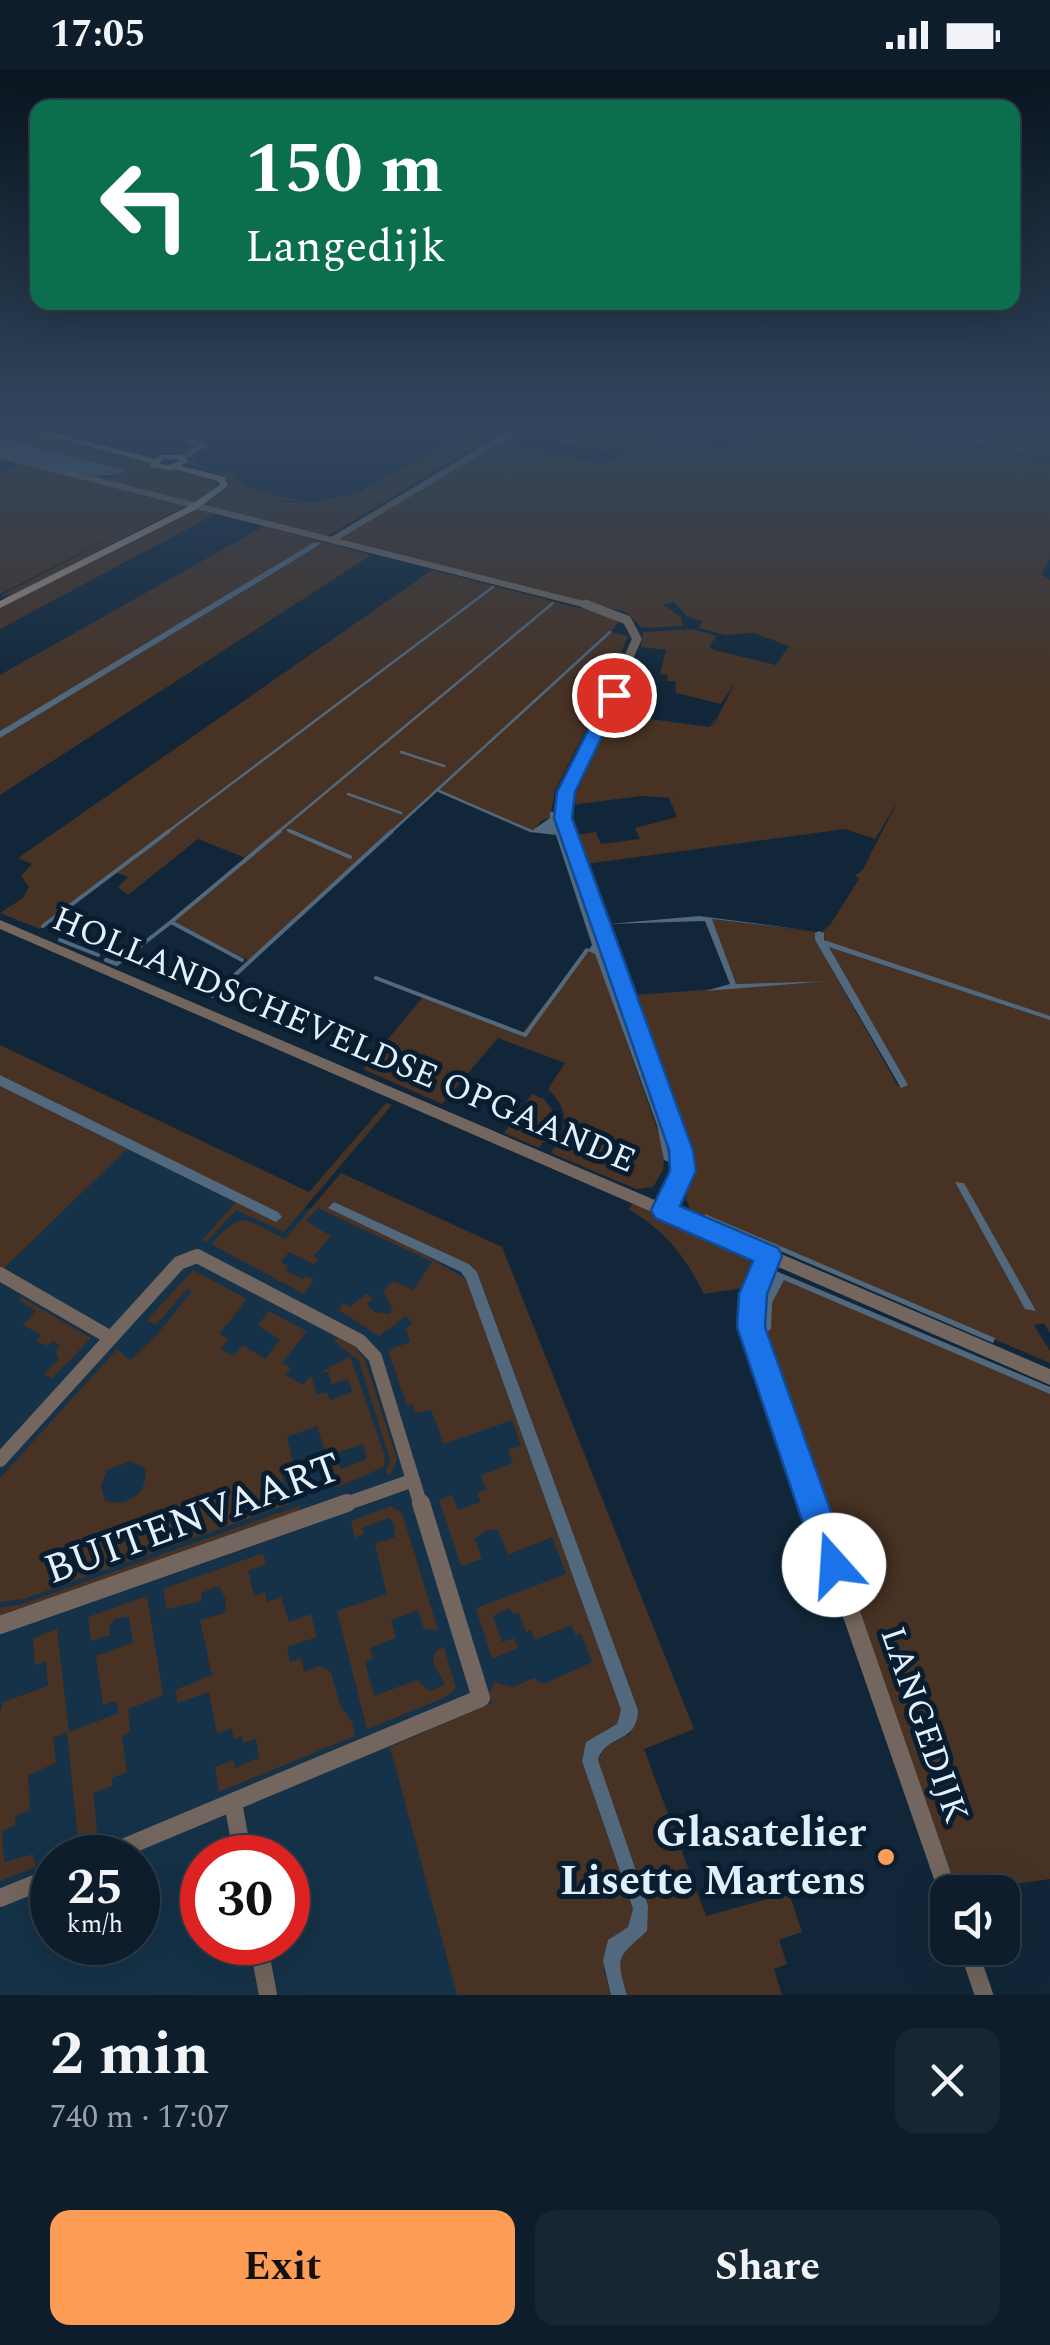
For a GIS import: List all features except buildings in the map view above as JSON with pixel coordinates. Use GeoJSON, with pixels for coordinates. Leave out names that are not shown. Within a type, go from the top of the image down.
{"type":"FeatureCollection","features":[{"type":"Feature","properties":{"kind":"main road"},"geometry":{"type":"LineString","coordinates":[[0,605],[166,520]]}},
{"type":"Feature","properties":{"kind":"street"},"geometry":{"type":"LineString","coordinates":[[252,520],[610,612],[629,622],[637,632],[635,649],[566,792],[563,818],[681,1150],[683,1171],[664,1210],[1050,1378]]}},
{"type":"Feature","properties":{"kind":"street"},"geometry":{"type":"LineString","coordinates":[[332,540],[366,520]]}},
{"type":"Feature","properties":{"kind":"street","name":"HOLLANDSCHEVELDSE OPGAANDE"},"geometry":{"type":"LineString","coordinates":[[0,924],[664,1210]]}},
{"type":"Feature","properties":{"kind":"street"},"geometry":{"type":"LineString","coordinates":[[0,1460],[180,1264],[197,1256],[360,1341],[375,1357],[481,1698],[154,1835]]}},
{"type":"Feature","properties":{"kind":"street","name":"LANGEDIJK"},"geometry":{"type":"LineString","coordinates":[[769,1256],[750,1310],[754,1337],[942,1875]]}},
{"type":"Feature","properties":{"kind":"street"},"geometry":{"type":"LineString","coordinates":[[0,1274],[111,1338]]}},
{"type":"Feature","properties":{"kind":"street","name":"BUITENVAART"},"geometry":{"type":"LineString","coordinates":[[0,1624],[411,1481]]}},
{"type":"Feature","properties":{"kind":"street"},"geometry":{"type":"LineString","coordinates":[[233,1802],[239,1835]]}},
{"type":"Feature","properties":{"kind":"street"},"geometry":{"type":"LineString","coordinates":[[0,1898],[30,1885]]}},
{"type":"Feature","properties":{"kind":"street"},"geometry":{"type":"LineString","coordinates":[[262,1965],[268,1995]]}},
{"type":"Feature","properties":{"kind":"street"},"geometry":{"type":"LineString","coordinates":[[974,1965],[984,1995]]}},
{"type":"Feature","properties":{"kind":"shaded area"},"geometry":{"type":"Polygon","coordinates":[[[0,520],[146,520],[0,594],[0,520]]]}},
{"type":"Feature","properties":{"kind":"shaded area"},"geometry":{"type":"Polygon","coordinates":[[[146,520],[158,520],[0,602],[10,594],[0,596],[146,520]]]}},
{"type":"Feature","properties":{"kind":"shaded area"},"geometry":{"type":"Polygon","coordinates":[[[172,520],[204,520],[0,629],[0,607],[172,520]]]}},
{"type":"Feature","properties":{"kind":"shaded area"},"geometry":{"type":"Polygon","coordinates":[[[263,520],[354,520],[327,536],[263,520]]]}},
{"type":"Feature","properties":{"kind":"shaded area"},"geometry":{"type":"Polygon","coordinates":[[[370,520],[1050,520],[1050,559],[1041,574],[1050,580],[1050,1333],[1044,1323],[1034,1325],[1050,1351],[1050,1363],[691,1211],[686,1199],[690,1161],[634,995],[828,981],[735,984],[712,919],[817,932],[815,940],[898,1086],[907,1085],[821,932],[830,925],[859,879],[855,875],[862,871],[898,801],[875,839],[845,829],[585,864],[574,835],[596,832],[601,844],[640,839],[635,828],[677,817],[669,798],[686,799],[641,796],[571,805],[612,714],[710,727],[716,716],[712,728],[736,681],[721,704],[676,693],[675,681],[667,681],[668,675],[660,674],[666,650],[641,647],[643,632],[692,629],[717,636],[709,646],[714,650],[776,665],[789,646],[754,633],[725,635],[699,628],[703,621],[687,617],[674,602],[663,605],[681,617],[683,626],[642,628],[626,612],[339,539],[370,520]]]}},
{"type":"Feature","properties":{"kind":"shaded area"},"geometry":{"type":"Polygon","coordinates":[[[264,526],[320,541],[0,731],[0,675],[264,526]]]}},
{"type":"Feature","properties":{"kind":"shaded area"},"geometry":{"type":"Polygon","coordinates":[[[320,541],[371,555],[0,795],[0,738],[313,549],[320,541]]]}},
{"type":"Feature","properties":{"kind":"shaded area"},"geometry":{"type":"Polygon","coordinates":[[[322,542],[0,738],[0,731],[313,543],[322,542]]]}},
{"type":"Feature","properties":{"kind":"shaded area"},"geometry":{"type":"Polygon","coordinates":[[[432,570],[598,613],[619,621],[611,632],[628,636],[604,694],[555,791],[550,818],[541,821],[532,833],[437,791],[250,961],[171,922],[248,859],[198,839],[128,895],[118,887],[128,877],[115,872],[40,929],[0,913],[23,898],[29,887],[21,876],[32,864],[18,858],[432,570]]]}},
{"type":"Feature","properties":{"kind":"shaded area"},"geometry":{"type":"Polygon","coordinates":[[[550,812],[554,812],[666,1138],[669,1162],[664,1160],[657,1125],[595,954],[588,951],[592,945],[556,835],[530,832],[550,818],[550,812]]]}},
{"type":"Feature","properties":{"kind":"shaded area"},"geometry":{"type":"Polygon","coordinates":[[[699,916],[805,930],[712,919],[736,984],[829,981],[705,991],[730,984],[705,921],[608,924],[699,916]]]}},
{"type":"Feature","properties":{"kind":"shaded area"},"geometry":{"type":"Polygon","coordinates":[[[819,931],[824,933],[824,940],[1050,1016],[1050,1020],[829,947],[908,1085],[901,1088],[815,940],[819,931]]]}},
{"type":"Feature","properties":{"kind":"shaded area"},"geometry":{"type":"Polygon","coordinates":[[[587,950],[595,953],[665,1151],[663,1170],[653,1187],[636,1189],[551,1153],[564,1120],[560,1104],[548,1089],[565,1063],[498,1038],[442,1104],[363,1069],[422,998],[522,1033],[587,950]]]}},
{"type":"Feature","properties":{"kind":"shaded area"},"geometry":{"type":"Polygon","coordinates":[[[0,1045],[309,1192],[386,1103],[392,1105],[284,1232],[236,1210],[206,1242],[202,1240],[236,1202],[276,1222],[282,1217],[0,1075],[0,1045]]]}},
{"type":"Feature","properties":{"kind":"shaded area"},"geometry":{"type":"Polygon","coordinates":[[[0,1075],[282,1217],[276,1222],[0,1086],[0,1075]]]}},
{"type":"Feature","properties":{"kind":"shaded area"},"geometry":{"type":"Polygon","coordinates":[[[0,1080],[272,1214],[332,1205],[467,1270],[632,1717],[590,1752],[641,1925],[610,1951],[623,1995],[0,1995],[0,1080]]]}},
{"type":"Feature","properties":{"kind":"shaded area"},"geometry":{"type":"Polygon","coordinates":[[[0,1086],[127,1149],[3,1269],[0,1267],[0,1086]]]}},
{"type":"Feature","properties":{"kind":"shaded area"},"geometry":{"type":"Polygon","coordinates":[[[532,1094],[544,1099],[553,1111],[548,1134],[539,1148],[504,1133],[532,1094]]]}},
{"type":"Feature","properties":{"kind":"shaded area"},"geometry":{"type":"Polygon","coordinates":[[[341,1173],[502,1247],[694,1729],[644,1749],[706,1916],[789,1893],[802,1932],[779,1940],[787,1964],[774,1969],[782,1995],[627,1995],[620,1964],[625,1953],[647,1931],[598,1760],[605,1747],[630,1734],[638,1710],[477,1272],[469,1264],[334,1202],[466,1279],[621,1710],[617,1724],[589,1742],[582,1761],[633,1909],[628,1927],[608,1940],[604,1971],[611,1995],[457,1995],[390,1747],[492,1703],[489,1694],[494,1682],[513,1687],[534,1678],[544,1684],[592,1662],[581,1633],[576,1636],[571,1625],[535,1640],[531,1630],[526,1632],[519,1613],[513,1614],[510,1608],[493,1616],[502,1642],[514,1638],[518,1648],[492,1659],[476,1608],[566,1574],[552,1537],[508,1555],[498,1530],[488,1530],[475,1539],[482,1559],[461,1566],[439,1500],[452,1495],[458,1510],[480,1502],[478,1493],[486,1489],[481,1475],[513,1463],[508,1449],[521,1446],[512,1420],[444,1444],[431,1410],[416,1413],[412,1404],[407,1406],[388,1350],[410,1342],[406,1328],[413,1323],[406,1316],[379,1336],[339,1310],[343,1303],[350,1307],[367,1293],[372,1299],[367,1303],[374,1312],[389,1314],[393,1309],[383,1291],[394,1281],[413,1290],[432,1262],[318,1208],[306,1221],[331,1236],[314,1256],[319,1259],[314,1264],[289,1252],[281,1262],[288,1266],[286,1271],[314,1280],[304,1294],[211,1244],[231,1225],[245,1220],[285,1239],[341,1173]]]}},
{"type":"Feature","properties":{"kind":"shaded area"},"geometry":{"type":"Polygon","coordinates":[[[955,1182],[964,1183],[1036,1311],[1025,1309],[955,1182]]]}},
{"type":"Feature","properties":{"kind":"shaded area"},"geometry":{"type":"Polygon","coordinates":[[[334,1202],[469,1264],[477,1272],[638,1710],[633,1729],[608,1746],[598,1760],[648,1906],[647,1931],[625,1953],[620,1964],[627,1995],[611,1995],[603,1961],[608,1940],[628,1927],[633,1909],[582,1761],[586,1742],[617,1724],[621,1710],[466,1279],[461,1272],[328,1208],[334,1202]]]}},
{"type":"Feature","properties":{"kind":"shaded area"},"geometry":{"type":"Polygon","coordinates":[[[634,1203],[743,1252],[755,1269],[750,1287],[704,1294],[673,1245],[628,1209],[634,1203]]]}},
{"type":"Feature","properties":{"kind":"shaded area"},"geometry":{"type":"Polygon","coordinates":[[[705,1214],[995,1338],[993,1343],[704,1218],[705,1214]]]}},
{"type":"Feature","properties":{"kind":"shaded area"},"geometry":{"type":"Polygon","coordinates":[[[193,1270],[247,1299],[219,1334],[228,1339],[221,1349],[233,1356],[243,1345],[265,1359],[280,1340],[258,1325],[269,1311],[307,1331],[282,1363],[291,1368],[286,1375],[303,1385],[311,1375],[317,1395],[327,1392],[330,1400],[352,1392],[348,1379],[332,1384],[328,1372],[320,1373],[350,1356],[385,1456],[384,1467],[335,1488],[329,1466],[338,1463],[341,1469],[367,1459],[363,1444],[336,1453],[334,1448],[325,1451],[317,1426],[287,1437],[295,1471],[282,1476],[289,1504],[24,1599],[0,1602],[0,1478],[117,1349],[130,1360],[155,1337],[192,1291],[187,1289],[156,1325],[147,1320],[193,1270]],[[130,1461],[107,1470],[101,1486],[105,1501],[122,1502],[135,1496],[144,1485],[145,1468],[130,1461]]]}},
{"type":"Feature","properties":{"kind":"shaded area"},"geometry":{"type":"Polygon","coordinates":[[[776,1271],[1050,1387],[1050,1394],[784,1280],[772,1303],[771,1329],[767,1332],[761,1328],[768,1287],[776,1271]]]}},
{"type":"Feature","properties":{"kind":"shaded area"},"geometry":{"type":"Polygon","coordinates":[[[778,1276],[1050,1393],[1050,1879],[1020,1883],[1020,1875],[952,1875],[761,1336],[760,1311],[772,1280],[778,1276]]]}},
{"type":"Feature","properties":{"kind":"shaded area"},"geometry":{"type":"Polygon","coordinates":[[[23,1298],[91,1338],[52,1379],[44,1374],[59,1360],[56,1351],[60,1346],[53,1341],[48,1346],[36,1341],[41,1335],[23,1325],[36,1311],[18,1300],[23,1298]]]}},
{"type":"Feature","properties":{"kind":"shaded area"},"geometry":{"type":"Polygon","coordinates":[[[339,1338],[355,1347],[365,1360],[397,1459],[390,1476],[386,1472],[390,1460],[359,1361],[333,1340],[339,1338]]]}},
{"type":"Feature","properties":{"kind":"shaded area"},"geometry":{"type":"Polygon","coordinates":[[[301,1505],[298,1512],[0,1616],[0,1608],[22,1604],[301,1505]]]}},
{"type":"Feature","properties":{"kind":"shaded area"},"geometry":{"type":"Polygon","coordinates":[[[391,1506],[402,1513],[438,1630],[424,1629],[418,1610],[391,1620],[396,1638],[370,1648],[373,1658],[365,1662],[374,1696],[417,1680],[430,1691],[445,1685],[433,1662],[436,1651],[444,1647],[456,1688],[444,1698],[367,1729],[337,1611],[387,1594],[375,1544],[395,1537],[394,1523],[389,1518],[362,1528],[364,1534],[355,1538],[351,1521],[391,1506]]]}},
{"type":"Feature","properties":{"kind":"shaded area"},"geometry":{"type":"Polygon","coordinates":[[[263,1553],[266,1564],[248,1571],[254,1596],[265,1592],[267,1602],[281,1597],[289,1622],[311,1614],[317,1637],[287,1647],[290,1662],[301,1658],[304,1672],[319,1666],[331,1672],[340,1705],[352,1722],[355,1736],[219,1792],[215,1767],[233,1760],[235,1768],[259,1758],[256,1739],[243,1743],[242,1736],[234,1739],[231,1728],[217,1734],[209,1692],[178,1703],[175,1690],[212,1675],[200,1620],[225,1613],[226,1600],[219,1586],[201,1593],[202,1601],[167,1609],[163,1589],[263,1553]]]}},
{"type":"Feature","properties":{"kind":"shaded area"},"geometry":{"type":"Polygon","coordinates":[[[147,1596],[163,1695],[128,1709],[130,1732],[122,1736],[127,1772],[112,1778],[112,1786],[93,1793],[97,1835],[78,1835],[67,1732],[53,1738],[56,1763],[28,1775],[30,1810],[15,1816],[15,1826],[2,1831],[4,1862],[30,1855],[30,1869],[0,1881],[0,1713],[3,1702],[48,1686],[46,1661],[35,1665],[33,1638],[57,1629],[69,1732],[118,1713],[116,1701],[103,1705],[96,1656],[133,1643],[129,1617],[116,1618],[109,1625],[110,1635],[91,1641],[88,1617],[147,1596]]]}},
{"type":"Feature","properties":{"kind":"waterway"},"geometry":{"type":"LineString","coordinates":[[166,833],[493,587]]}},
{"type":"Feature","properties":{"kind":"waterway"},"geometry":{"type":"LineString","coordinates":[[277,833],[553,603]]}},
{"type":"Feature","properties":{"kind":"waterway"},"geometry":{"type":"LineString","coordinates":[[390,833],[610,632]]}},
{"type":"Feature","properties":{"kind":"waterway"},"geometry":{"type":"LineString","coordinates":[[401,752],[444,766]]}},
{"type":"Feature","properties":{"kind":"waterway"},"geometry":{"type":"LineString","coordinates":[[439,791],[531,831]]}},
{"type":"Feature","properties":{"kind":"waterway"},"geometry":{"type":"LineString","coordinates":[[348,794],[401,813]]}},
{"type":"Feature","properties":{"kind":"waterway"},"geometry":{"type":"LineString","coordinates":[[288,830],[296,833]]}},
{"type":"Feature","properties":{"kind":"waterway"},"geometry":{"type":"LineString","coordinates":[[43,926],[169,831]]}},
{"type":"Feature","properties":{"kind":"waterway"},"geometry":{"type":"LineString","coordinates":[[171,922],[280,831]]}},
{"type":"Feature","properties":{"kind":"waterway"},"geometry":{"type":"LineString","coordinates":[[290,831],[350,857]]}},
{"type":"Feature","properties":{"kind":"waterway"},"geometry":{"type":"LineString","coordinates":[[212,996],[392,831]]}},
{"type":"Feature","properties":{"kind":"waterway"},"geometry":{"type":"LineString","coordinates":[[106,960],[117,964],[171,922]]}},
{"type":"Feature","properties":{"kind":"waterway"},"geometry":{"type":"LineString","coordinates":[[171,922],[242,960]]}},
{"type":"Feature","properties":{"kind":"waterway"},"geometry":{"type":"LineString","coordinates":[[60,940],[98,955]]}},
{"type":"Feature","properties":{"kind":"waterway"},"geometry":{"type":"LineString","coordinates":[[376,978],[525,1035],[587,950]]}},
{"type":"Feature","properties":{"kind":"place","name":"Glasatelier Lisette Martens"},"geometry":{"type":"Point","coordinates":[886,1857]}},
{"type":"Feature","properties":{"kind":"route"},"geometry":{"type":"LineString","coordinates":[[614,695],[566,792],[563,818],[681,1150],[683,1171],[664,1210],[769,1256],[753,1294],[751,1327],[834,1565]]}}]}
